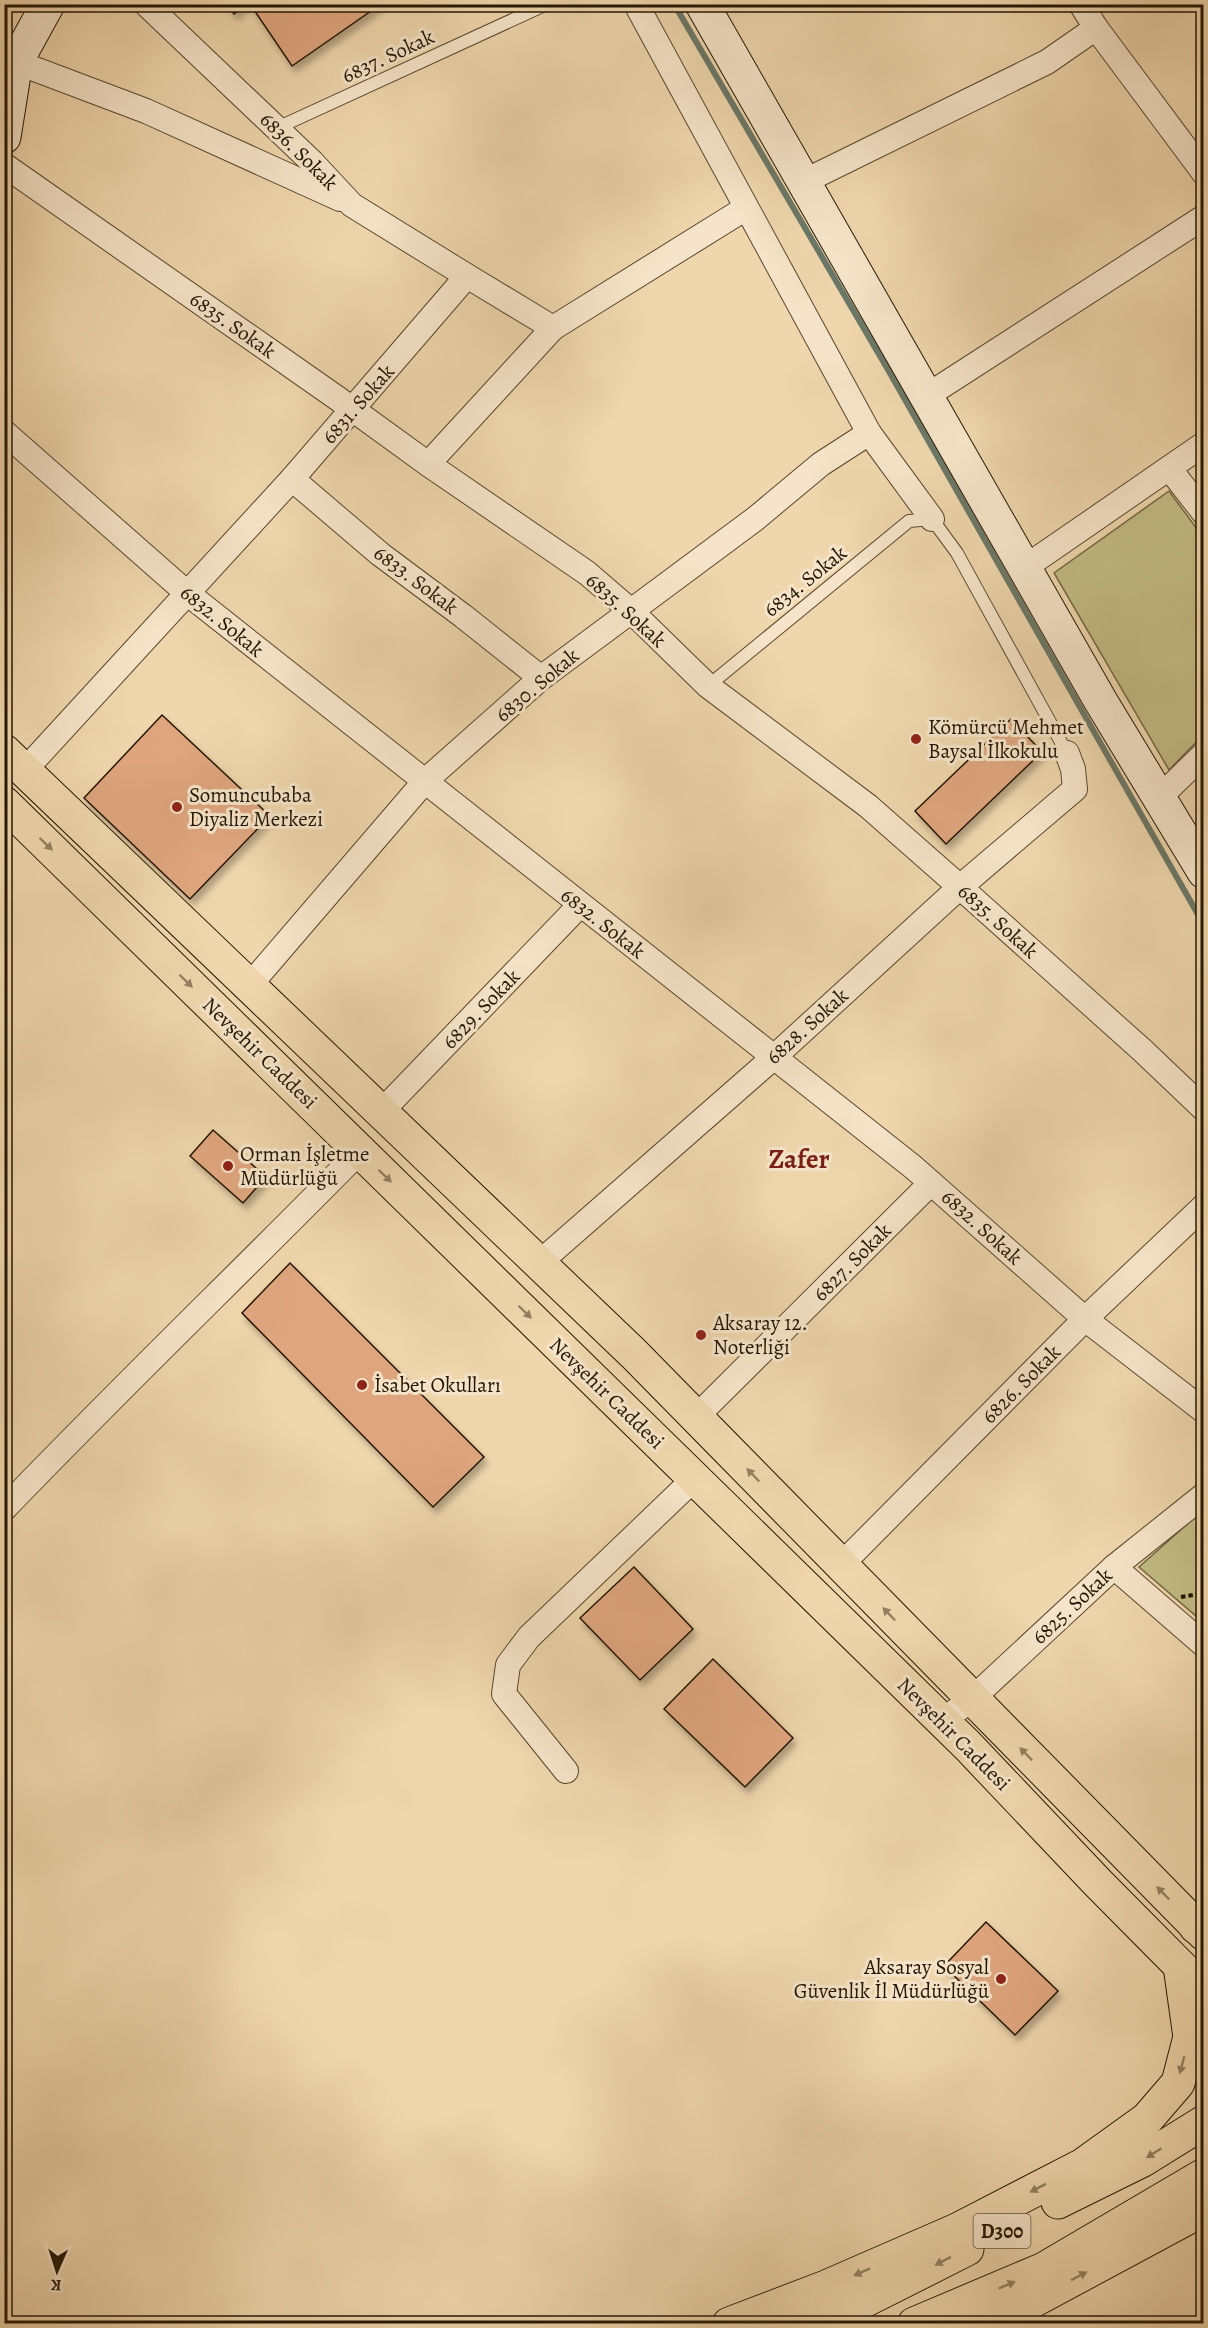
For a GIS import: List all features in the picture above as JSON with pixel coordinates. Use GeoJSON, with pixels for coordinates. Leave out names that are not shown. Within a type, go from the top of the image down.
{"type":"FeatureCollection","features":[{"type":"Feature","properties":{"kind":"main road","name":"Nevşehir Caddesi"},"geometry":{"type":"LineString","coordinates":[[14,761],[634,1354],[1201,1930]]}},
{"type":"Feature","properties":{"kind":"main road","name":"Nevşehir Caddesi"},"geometry":{"type":"LineString","coordinates":[[4,803],[942,1721],[1203,1990]]}},
{"type":"Feature","properties":{"kind":"main road"},"geometry":{"type":"LineString","coordinates":[[729,2324],[826,2288],[957,2230],[1083,2165],[1147,2119],[1178,2083],[1190,2037],[1180,1966]]}},
{"type":"Feature","properties":{"kind":"main road","name":"D300"},"geometry":{"type":"LineString","coordinates":[[793,2324],[864,2301],[1143,2160],[1203,2122]]}},
{"type":"Feature","properties":{"kind":"main road","name":"D300"},"geometry":{"type":"LineString","coordinates":[[914,2324],[1044,2269],[1203,2175]]}},
{"type":"Feature","properties":{"kind":"main road"},"geometry":{"type":"LineString","coordinates":[[990,2324],[1203,2209]]}},
{"type":"Feature","properties":{"kind":"street"},"geometry":{"type":"LineString","coordinates":[[4,137],[16,62],[48,4]]}},
{"type":"Feature","properties":{"kind":"street","name":"6836. Sokak"},"geometry":{"type":"LineString","coordinates":[[146,4],[277,128],[352,205],[468,276]]}},
{"type":"Feature","properties":{"kind":"street"},"geometry":{"type":"LineString","coordinates":[[636,4],[869,433],[932,519]]}},
{"type":"Feature","properties":{"kind":"street"},"geometry":{"type":"LineString","coordinates":[[702,4],[925,398],[1203,872]]}},
{"type":"Feature","properties":{"kind":"street"},"geometry":{"type":"LineString","coordinates":[[1080,4],[1203,172]]}},
{"type":"Feature","properties":{"kind":"street"},"geometry":{"type":"LineString","coordinates":[[802,182],[1047,62],[1096,28]]}},
{"type":"Feature","properties":{"kind":"street"},"geometry":{"type":"LineString","coordinates":[[16,62],[146,111],[352,205]]}},
{"type":"Feature","properties":{"kind":"street","name":"6835. Sokak"},"geometry":{"type":"LineString","coordinates":[[4,165],[428,464],[587,573],[630,610],[708,686],[868,806],[1142,1050],[1203,1109]]}},
{"type":"Feature","properties":{"kind":"street"},"geometry":{"type":"LineString","coordinates":[[428,464],[553,328],[746,208]]}},
{"type":"Feature","properties":{"kind":"street"},"geometry":{"type":"LineString","coordinates":[[925,398],[1203,217]]}},
{"type":"Feature","properties":{"kind":"street"},"geometry":{"type":"LineString","coordinates":[[468,276],[553,328]]}},
{"type":"Feature","properties":{"kind":"street","name":"6831. Sokak"},"geometry":{"type":"LineString","coordinates":[[14,761],[187,593],[354,410],[468,276]]}},
{"type":"Feature","properties":{"kind":"street","name":"6832. Sokak"},"geometry":{"type":"LineString","coordinates":[[4,432],[187,593],[931,1183],[1085,1319],[1203,1411]]}},
{"type":"Feature","properties":{"kind":"street","name":"6830. Sokak"},"geometry":{"type":"LineString","coordinates":[[249,986],[425,781],[541,678],[755,519],[821,464],[869,433]]}},
{"type":"Feature","properties":{"kind":"street"},"geometry":{"type":"LineString","coordinates":[[1024,568],[1203,444]]}},
{"type":"Feature","properties":{"kind":"street"},"geometry":{"type":"LineString","coordinates":[[1169,468],[1203,513]]}},
{"type":"Feature","properties":{"kind":"street","name":"6833. Sokak"},"geometry":{"type":"LineString","coordinates":[[292,479],[380,554],[541,678]]}},
{"type":"Feature","properties":{"kind":"street","name":"6828. Sokak"},"geometry":{"type":"LineString","coordinates":[[539,1263],[773,1058],[960,887],[1075,789],[1073,769],[1067,753]]}},
{"type":"Feature","properties":{"kind":"street"},"geometry":{"type":"LineString","coordinates":[[1159,798],[1203,753]]}},
{"type":"Feature","properties":{"kind":"street","name":"6829. Sokak"},"geometry":{"type":"LineString","coordinates":[[381,1112],[580,905]]}},
{"type":"Feature","properties":{"kind":"street"},"geometry":{"type":"LineString","coordinates":[[4,1509],[360,1151]]}},
{"type":"Feature","properties":{"kind":"street","name":"6827. Sokak"},"geometry":{"type":"LineString","coordinates":[[696,1417],[931,1183]]}},
{"type":"Feature","properties":{"kind":"street","name":"6826. Sokak"},"geometry":{"type":"LineString","coordinates":[[841,1565],[1085,1319],[1203,1206]]}},
{"type":"Feature","properties":{"kind":"street"},"geometry":{"type":"LineString","coordinates":[[566,1771],[504,1694],[508,1665],[529,1637],[694,1478]]}},
{"type":"Feature","properties":{"kind":"street","name":"6825. Sokak"},"geometry":{"type":"LineString","coordinates":[[942,1721],[972,1698],[1114,1567],[1203,1495]]}},
{"type":"Feature","properties":{"kind":"street"},"geometry":{"type":"LineString","coordinates":[[1114,1567],[1203,1645]]}},
{"type":"Feature","properties":{"kind":"lane","name":"6837. Sokak"},"geometry":{"type":"LineString","coordinates":[[277,128],[548,4]]}},
{"type":"Feature","properties":{"kind":"lane","name":"6834. Sokak"},"geometry":{"type":"LineString","coordinates":[[708,686],[909,521],[932,519]]}},
{"type":"Feature","properties":{"kind":"lane"},"geometry":{"type":"LineString","coordinates":[[932,519],[957,553],[1067,753]]}},
{"type":"Feature","properties":{"kind":"path"},"geometry":{"type":"LineString","coordinates":[[1181,1597],[1203,1593]]}},
{"type":"Feature","properties":{"kind":"shaded area"},"geometry":{"type":"Polygon","coordinates":[[[1169,491],[1203,537],[1203,735],[1169,770],[1054,573],[1169,491]]]}},
{"type":"Feature","properties":{"kind":"shaded area"},"geometry":{"type":"Polygon","coordinates":[[[1203,1510],[1203,1622],[1139,1567],[1203,1510]]]}},
{"type":"Feature","properties":{"kind":"building"},"geometry":{"type":"Polygon","coordinates":[[[227,4],[247,4],[234,14],[227,4]]]}},
{"type":"Feature","properties":{"kind":"building"},"geometry":{"type":"Polygon","coordinates":[[[250,4],[381,4],[292,66],[250,4]]]}},
{"type":"Feature","properties":{"kind":"building","name":"Somuncubaba Diyaliz Merkezi"},"geometry":{"type":"Polygon","coordinates":[[[162,715],[270,816],[190,899],[84,798],[162,715]]]}},
{"type":"Feature","properties":{"kind":"building"},"geometry":{"type":"Polygon","coordinates":[[[1011,719],[1042,752],[946,844],[915,811],[1011,719]]]}},
{"type":"Feature","properties":{"kind":"building","name":"Orman İşletme Müdürlüğü"},"geometry":{"type":"Polygon","coordinates":[[[213,1130],[266,1177],[243,1203],[190,1156],[213,1130]]]}},
{"type":"Feature","properties":{"kind":"building","name":"İsabet Okulları"},"geometry":{"type":"Polygon","coordinates":[[[290,1263],[484,1457],[433,1507],[242,1313],[290,1263]]]}},
{"type":"Feature","properties":{"kind":"building"},"geometry":{"type":"Polygon","coordinates":[[[634,1567],[693,1629],[640,1680],[580,1618],[634,1567]]]}},
{"type":"Feature","properties":{"kind":"building"},"geometry":{"type":"Polygon","coordinates":[[[713,1659],[793,1738],[745,1787],[664,1709],[713,1659]]]}},
{"type":"Feature","properties":{"kind":"building","name":"Aksaray Sosyal Güvenlik İl Müdürlüğü"},"geometry":{"type":"Polygon","coordinates":[[[986,1922],[1058,1991],[1015,2035],[944,1966],[986,1922]]]}},
{"type":"Feature","properties":{"kind":"waterway"},"geometry":{"type":"LineString","coordinates":[[674,4],[887,368],[1204,925]]}},
{"type":"Feature","properties":{"kind":"place","name":"Kömürcü Mehmet Baysal İlkokulu"},"geometry":{"type":"Point","coordinates":[916,739]}},
{"type":"Feature","properties":{"kind":"place","name":"Somuncubaba Diyaliz Merkezi"},"geometry":{"type":"Point","coordinates":[177,807]}},
{"type":"Feature","properties":{"kind":"place","name":"Orman İşletme Müdürlüğü"},"geometry":{"type":"Point","coordinates":[228,1166]}},
{"type":"Feature","properties":{"kind":"place","name":"Aksaray 12. Noterliği"},"geometry":{"type":"Point","coordinates":[701,1335]}},
{"type":"Feature","properties":{"kind":"place","name":"İsabet Okulları"},"geometry":{"type":"Point","coordinates":[362,1385]}},
{"type":"Feature","properties":{"kind":"place","name":"Aksaray Sosyal Güvenlik İl Müdürlüğü"},"geometry":{"type":"Point","coordinates":[1001,1979]}},
{"type":"Feature","properties":{"kind":"district","name":"Zafer"},"geometry":{"type":"Point","coordinates":[799,1159]}}]}
